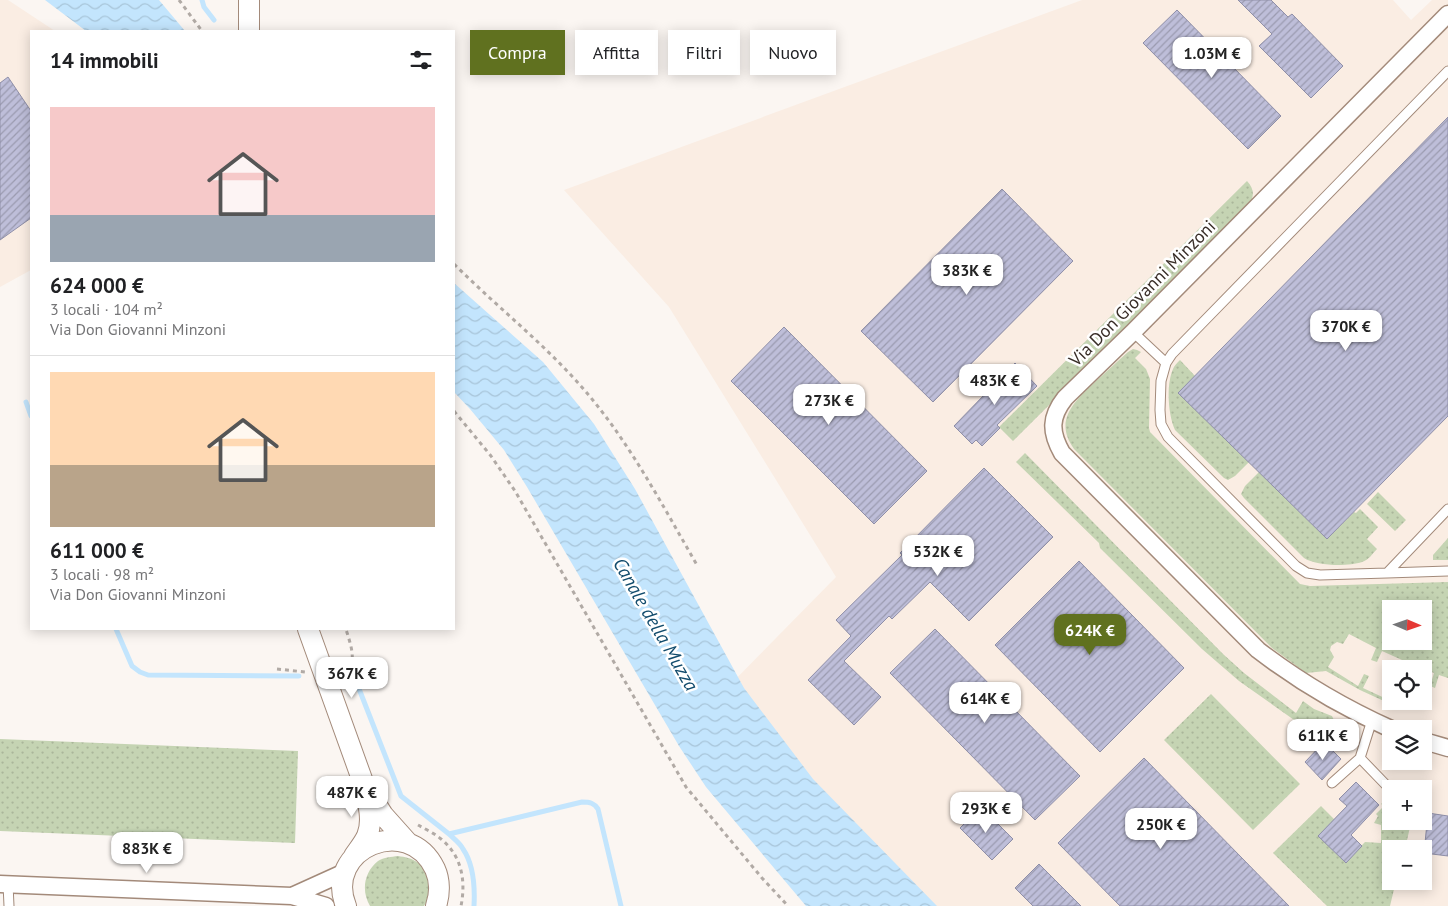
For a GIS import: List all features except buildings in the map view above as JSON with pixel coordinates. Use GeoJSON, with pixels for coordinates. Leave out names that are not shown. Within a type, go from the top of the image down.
{"type":"FeatureCollection","features":[{"type":"Feature","properties":{"kind":"street"},"geometry":{"type":"LineString","coordinates":[[248,30],[249,0]]}},
{"type":"Feature","properties":{"kind":"street","name":"Via Don Giovanni Minzoni"},"geometry":{"type":"LineString","coordinates":[[1382,725],[1310,688],[1258,650],[1062,453],[1056,442],[1053,418],[1064,398],[1133,332],[1448,14]]}},
{"type":"Feature","properties":{"kind":"street"},"geometry":{"type":"LineString","coordinates":[[309,630],[335,673],[368,803],[370,819],[368,835],[350,864],[343,882],[346,906]]}},
{"type":"Feature","properties":{"kind":"street"},"geometry":{"type":"LineString","coordinates":[[1432,743],[1448,748]]}},
{"type":"Feature","properties":{"kind":"street"},"geometry":{"type":"LineString","coordinates":[[363,782],[383,815],[408,843]]}},
{"type":"Feature","properties":{"kind":"street"},"geometry":{"type":"LineString","coordinates":[[292,896],[350,864],[363,849],[374,843],[385,840],[397,840],[418,848],[425,854],[436,871],[439,892],[436,906]]}},
{"type":"Feature","properties":{"kind":"street"},"geometry":{"type":"LineString","coordinates":[[4,884],[292,896],[326,906]]}},
{"type":"Feature","properties":{"kind":"lane"},"geometry":{"type":"LineString","coordinates":[[1448,71],[1179,346],[1166,363],[1161,380],[1160,410],[1161,424],[1168,437],[1296,566],[1307,573],[1320,575],[1448,571]]}},
{"type":"Feature","properties":{"kind":"lane"},"geometry":{"type":"LineString","coordinates":[[1133,332],[1166,363]]}},
{"type":"Feature","properties":{"kind":"lane"},"geometry":{"type":"LineString","coordinates":[[1387,572],[1448,509]]}},
{"type":"Feature","properties":{"kind":"lane"},"geometry":{"type":"LineString","coordinates":[[1332,783],[1360,758],[1372,720]]}},
{"type":"Feature","properties":{"kind":"lane"},"geometry":{"type":"LineString","coordinates":[[1360,758],[1382,781]]}},
{"type":"Feature","properties":{"kind":"lane"},"geometry":{"type":"LineString","coordinates":[[4,884],[8,906]]}},
{"type":"Feature","properties":{"kind":"path"},"geometry":{"type":"LineString","coordinates":[[178,0],[201,30]]}},
{"type":"Feature","properties":{"kind":"path"},"geometry":{"type":"LineString","coordinates":[[455,265],[473,284],[541,344],[579,384],[607,418],[644,472],[697,566]]}},
{"type":"Feature","properties":{"kind":"path"},"geometry":{"type":"LineString","coordinates":[[455,412],[491,456],[515,491],[686,787],[762,878],[788,906]]}},
{"type":"Feature","properties":{"kind":"path"},"geometry":{"type":"LineString","coordinates":[[277,669],[335,673],[349,665],[352,661],[353,654],[346,630]]}},
{"type":"Feature","properties":{"kind":"path"},"geometry":{"type":"LineString","coordinates":[[411,821],[440,838],[450,847],[458,859],[463,876],[464,894],[461,906]]}},
{"type":"Feature","properties":{"kind":"shaded area"},"geometry":{"type":"Polygon","coordinates":[[[0,0],[8,0],[53,30],[30,30],[30,271],[0,287],[0,0]]]}},
{"type":"Feature","properties":{"kind":"shaded area"},"geometry":{"type":"Polygon","coordinates":[[[1082,0],[1393,0],[1411,20],[1432,0],[1448,0],[1448,906],[918,906],[723,692],[836,577],[669,307],[564,190],[1082,0]]]}},
{"type":"Feature","properties":{"kind":"green space"},"geometry":{"type":"Polygon","coordinates":[[[1247,181],[1253,193],[1249,206],[1013,441],[999,427],[1247,181]]]}},
{"type":"Feature","properties":{"kind":"green space"},"geometry":{"type":"Polygon","coordinates":[[[1133,349],[1141,352],[1135,358],[1146,369],[1150,379],[1150,432],[1300,584],[1310,586],[1448,582],[1448,678],[1439,675],[1435,688],[1432,687],[1434,673],[1432,672],[1432,660],[1402,660],[1382,651],[1377,662],[1371,660],[1376,648],[1349,634],[1343,644],[1337,642],[1331,646],[1330,650],[1334,657],[1328,667],[1358,686],[1364,674],[1369,676],[1363,688],[1382,697],[1382,700],[1326,671],[1306,673],[1272,648],[1074,449],[1068,439],[1066,420],[1074,404],[1128,352],[1133,349]]]}},
{"type":"Feature","properties":{"kind":"green space"},"geometry":{"type":"Polygon","coordinates":[[[1180,360],[1195,376],[1179,393],[1249,462],[1235,476],[1228,480],[1175,430],[1171,416],[1169,383],[1173,369],[1180,360]]]}},
{"type":"Feature","properties":{"kind":"green space"},"geometry":{"type":"Polygon","coordinates":[[[1025,453],[1244,673],[1296,713],[1303,701],[1314,709],[1332,716],[1342,737],[1331,749],[1322,745],[1297,722],[1239,681],[1202,649],[1100,548],[1099,543],[1016,462],[1025,453]]]}},
{"type":"Feature","properties":{"kind":"green space"},"geometry":{"type":"Polygon","coordinates":[[[1259,472],[1327,539],[1354,512],[1356,513],[1360,509],[1378,527],[1367,539],[1377,549],[1364,561],[1348,565],[1316,563],[1304,558],[1241,494],[1245,486],[1259,472]]]}},
{"type":"Feature","properties":{"kind":"green space"},"geometry":{"type":"Polygon","coordinates":[[[1378,492],[1406,520],[1395,531],[1367,504],[1378,492]]]}},
{"type":"Feature","properties":{"kind":"green space"},"geometry":{"type":"Polygon","coordinates":[[[1448,538],[1448,560],[1433,560],[1433,555],[1448,538]]]}},
{"type":"Feature","properties":{"kind":"green space"},"geometry":{"type":"Polygon","coordinates":[[[1211,694],[1300,784],[1253,830],[1164,740],[1211,694]]]}},
{"type":"Feature","properties":{"kind":"green space"},"geometry":{"type":"Polygon","coordinates":[[[0,739],[298,751],[295,843],[0,831],[0,739]]]}},
{"type":"Feature","properties":{"kind":"green space"},"geometry":{"type":"Polygon","coordinates":[[[1321,806],[1334,819],[1346,862],[1365,842],[1381,843],[1381,825],[1374,823],[1378,816],[1376,814],[1382,808],[1382,830],[1409,830],[1407,840],[1382,840],[1382,890],[1394,890],[1390,906],[1327,906],[1273,853],[1321,806]]]}},
{"type":"Feature","properties":{"kind":"green space"},"geometry":{"type":"Polygon","coordinates":[[[398,856],[417,862],[425,871],[430,889],[427,901],[424,906],[370,906],[365,894],[365,882],[373,865],[388,857],[398,856]]]}},
{"type":"Feature","properties":{"kind":"water"},"geometry":{"type":"Polygon","coordinates":[[[45,0],[159,0],[184,30],[85,30],[45,0]]]}},
{"type":"Feature","properties":{"kind":"water","name":"Canale della Muzza"},"geometry":{"type":"Polygon","coordinates":[[[455,284],[543,362],[594,424],[635,489],[744,688],[813,779],[937,906],[806,906],[706,787],[679,746],[504,450],[455,393],[455,284]]]}},
{"type":"Feature","properties":{"kind":"waterway"},"geometry":{"type":"LineString","coordinates":[[202,0],[204,7],[214,20]]}},
{"type":"Feature","properties":{"kind":"waterway"},"geometry":{"type":"LineString","coordinates":[[26,402],[30,413]]}},
{"type":"Feature","properties":{"kind":"waterway"},"geometry":{"type":"LineString","coordinates":[[116,630],[132,666],[148,675],[299,676]]}},
{"type":"Feature","properties":{"kind":"waterway"},"geometry":{"type":"LineString","coordinates":[[354,676],[401,796],[449,834],[582,802],[592,803],[598,809],[621,906]]}},
{"type":"Feature","properties":{"kind":"waterway"},"geometry":{"type":"LineString","coordinates":[[449,834],[462,847],[472,869],[474,906]]}}]}
